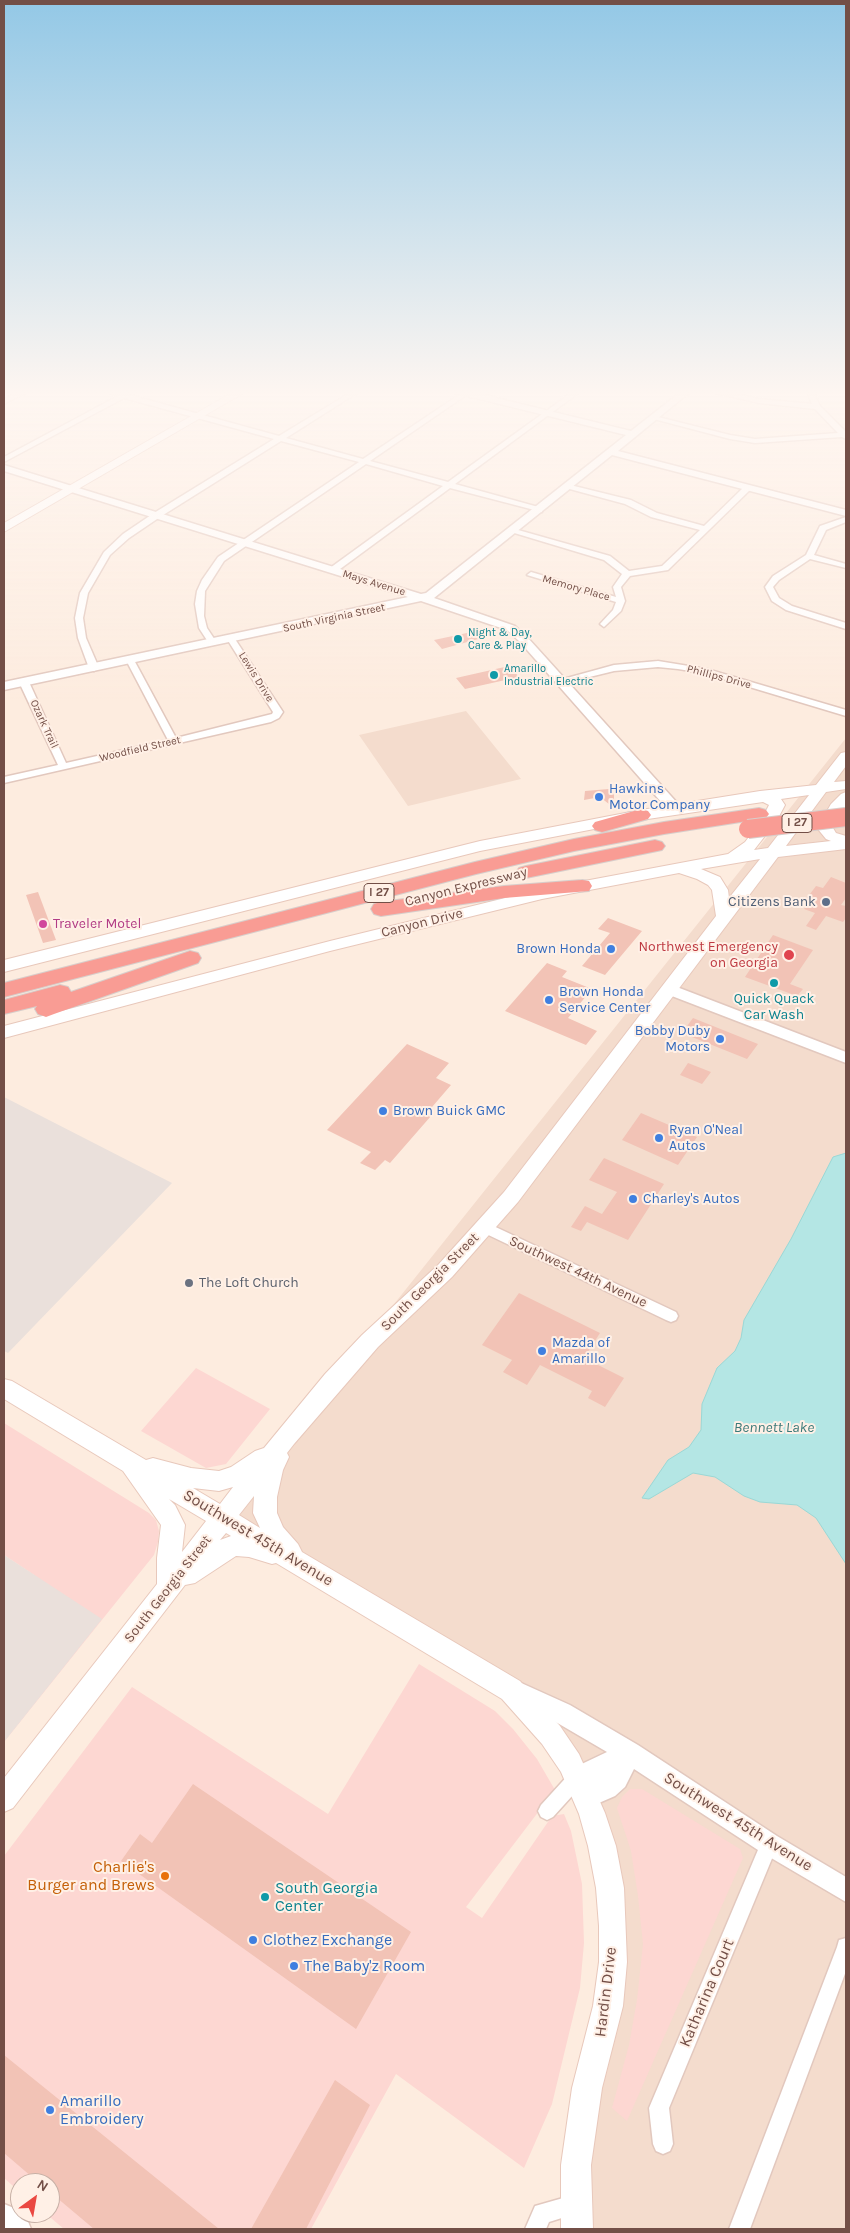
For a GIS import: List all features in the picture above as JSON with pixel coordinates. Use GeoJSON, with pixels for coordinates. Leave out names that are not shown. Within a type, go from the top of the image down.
{"type":"FeatureCollection","features":[{"type":"Feature","properties":{"kind":"highway","name":"Canyon Expressway"},"geometry":{"type":"LineString","coordinates":[[4,990],[394,889],[574,845],[756,813],[846,801]]}},
{"type":"Feature","properties":{"kind":"highway","name":"Canyon Expressway"},"geometry":{"type":"LineString","coordinates":[[4,1007],[756,813],[846,817]]}},
{"type":"Feature","properties":{"kind":"highway"},"geometry":{"type":"LineString","coordinates":[[394,889],[416,879],[641,814]]}},
{"type":"Feature","properties":{"kind":"highway"},"geometry":{"type":"LineString","coordinates":[[381,909],[504,892],[582,886]]}},
{"type":"Feature","properties":{"kind":"highway"},"geometry":{"type":"LineString","coordinates":[[4,980],[155,951]]}},
{"type":"Feature","properties":{"kind":"highway"},"geometry":{"type":"LineString","coordinates":[[4,1023],[190,958]]}},
{"type":"Feature","properties":{"kind":"main road"},"geometry":{"type":"LineString","coordinates":[[4,528],[61,495]]}},
{"type":"Feature","properties":{"kind":"main road","name":"South Georgia Street"},"geometry":{"type":"LineString","coordinates":[[4,1799],[286,1437],[333,1381],[370,1341],[445,1271],[516,1191],[846,756]]}},
{"type":"Feature","properties":{"kind":"main road"},"geometry":{"type":"LineString","coordinates":[[4,966],[480,846],[675,809],[756,813],[822,788],[846,785]]}},
{"type":"Feature","properties":{"kind":"main road"},"geometry":{"type":"LineString","coordinates":[[846,797],[836,807],[825,828],[831,836],[846,842]]}},
{"type":"Feature","properties":{"kind":"main road"},"geometry":{"type":"LineString","coordinates":[[727,859],[740,854],[751,845],[768,822],[776,802],[756,813]]}},
{"type":"Feature","properties":{"kind":"main road","name":"Canyon Drive"},"geometry":{"type":"LineString","coordinates":[[4,1032],[330,946],[582,886],[727,859],[846,842]]}},
{"type":"Feature","properties":{"kind":"main road"},"geometry":{"type":"LineString","coordinates":[[676,868],[690,870],[714,882],[720,890],[724,916]]}},
{"type":"Feature","properties":{"kind":"main road","name":"Southwest 45th Avenue"},"geometry":{"type":"LineString","coordinates":[[4,1388],[296,1560],[511,1690]]}},
{"type":"Feature","properties":{"kind":"main road"},"geometry":{"type":"LineString","coordinates":[[130,1462],[192,1478],[219,1480],[237,1476],[256,1464],[286,1437]]}},
{"type":"Feature","properties":{"kind":"main road"},"geometry":{"type":"LineString","coordinates":[[286,1437],[272,1470],[265,1497],[265,1513],[276,1534],[296,1560]]}},
{"type":"Feature","properties":{"kind":"main road"},"geometry":{"type":"LineString","coordinates":[[130,1462],[156,1501],[167,1512],[172,1525],[173,1538],[169,1558],[169,1588]]}},
{"type":"Feature","properties":{"kind":"main road"},"geometry":{"type":"LineString","coordinates":[[169,1588],[221,1551],[235,1545],[249,1546],[296,1560]]}},
{"type":"Feature","properties":{"kind":"main road","name":"Hardin Drive"},"geometry":{"type":"LineString","coordinates":[[511,1690],[551,1735],[570,1763],[592,1813],[602,1846],[610,1888],[613,1962],[608,2006],[582,2114],[576,2165],[577,2217]]}},
{"type":"Feature","properties":{"kind":"street","name":"Mays Avenue"},"geometry":{"type":"LineString","coordinates":[[96,495],[424,598],[511,628],[675,809]]}},
{"type":"Feature","properties":{"kind":"street"},"geometry":{"type":"LineString","coordinates":[[94,668],[82,638],[80,618],[84,593],[94,574],[107,554],[126,536],[189,495]]}},
{"type":"Feature","properties":{"kind":"street"},"geometry":{"type":"LineString","coordinates":[[213,643],[204,628],[200,616],[201,591],[212,570],[222,559],[244,542],[314,495]]}},
{"type":"Feature","properties":{"kind":"street"},"geometry":{"type":"LineString","coordinates":[[333,570],[436,495]]}},
{"type":"Feature","properties":{"kind":"street"},"geometry":{"type":"LineString","coordinates":[[484,495],[539,510]]}},
{"type":"Feature","properties":{"kind":"street","name":"South Virginia Street"},"geometry":{"type":"LineString","coordinates":[[4,686],[424,598],[437,592],[557,495]]}},
{"type":"Feature","properties":{"kind":"street"},"geometry":{"type":"LineString","coordinates":[[603,495],[628,502],[654,516],[705,529]]}},
{"type":"Feature","properties":{"kind":"street"},"geometry":{"type":"LineString","coordinates":[[604,624],[617,611],[621,601],[617,587],[627,574],[665,568],[740,495]]}},
{"type":"Feature","properties":{"kind":"street"},"geometry":{"type":"LineString","coordinates":[[776,495],[846,513]]}},
{"type":"Feature","properties":{"kind":"street"},"geometry":{"type":"LineString","coordinates":[[846,519],[824,528],[809,556],[776,578],[769,588],[775,598],[789,608],[846,626]]}},
{"type":"Feature","properties":{"kind":"street"},"geometry":{"type":"LineString","coordinates":[[514,530],[607,558],[627,574]]}},
{"type":"Feature","properties":{"kind":"street"},"geometry":{"type":"LineString","coordinates":[[809,556],[846,566]]}},
{"type":"Feature","properties":{"kind":"street","name":"Memory Place"},"geometry":{"type":"LineString","coordinates":[[531,575],[621,601]]}},
{"type":"Feature","properties":{"kind":"street","name":"Lewis Drive"},"geometry":{"type":"LineString","coordinates":[[232,639],[278,712],[276,716]]}},
{"type":"Feature","properties":{"kind":"street"},"geometry":{"type":"LineString","coordinates":[[130,660],[173,741]]}},
{"type":"Feature","properties":{"kind":"street","name":"Phillips Drive"},"geometry":{"type":"LineString","coordinates":[[561,681],[614,668],[638,665],[678,666],[704,671],[846,713]]}},
{"type":"Feature","properties":{"kind":"street","name":"Ozark Trail"},"geometry":{"type":"LineString","coordinates":[[24,682],[63,766]]}},
{"type":"Feature","properties":{"kind":"street","name":"Woodfield Street"},"geometry":{"type":"LineString","coordinates":[[4,780],[271,719],[276,716]]}},
{"type":"Feature","properties":{"kind":"street"},"geometry":{"type":"LineString","coordinates":[[669,989],[846,1058]]}},
{"type":"Feature","properties":{"kind":"street","name":"Southwest 44th Avenue"},"geometry":{"type":"LineString","coordinates":[[485,1227],[671,1316]]}},
{"type":"Feature","properties":{"kind":"street","name":"Southwest 45th Avenue"},"geometry":{"type":"LineString","coordinates":[[511,1690],[562,1713],[630,1753],[770,1844],[846,1890]]}},
{"type":"Feature","properties":{"kind":"street"},"geometry":{"type":"LineString","coordinates":[[581,1788],[607,1788],[617,1779],[630,1753]]}},
{"type":"Feature","properties":{"kind":"street"},"geometry":{"type":"LineString","coordinates":[[547,1811],[630,1753]]}},
{"type":"Feature","properties":{"kind":"street"},"geometry":{"type":"LineString","coordinates":[[617,1779],[634,1773],[647,1773],[675,1783]]}},
{"type":"Feature","properties":{"kind":"street","name":"Katharina Court"},"geometry":{"type":"LineString","coordinates":[[663,2144],[659,2108],[770,1844]]}},
{"type":"Feature","properties":{"kind":"street"},"geometry":{"type":"LineString","coordinates":[[739,2229],[846,1947]]}},
{"type":"Feature","properties":{"kind":"street"},"geometry":{"type":"LineString","coordinates":[[535,2229],[542,2213],[577,2217]]}},
{"type":"Feature","properties":{"kind":"street"},"geometry":{"type":"LineString","coordinates":[[4,2218],[17,2229]]}},
{"type":"Feature","properties":{"kind":"shaded area"},"geometry":{"type":"Polygon","coordinates":[[[466,711],[521,779],[408,806],[359,735],[466,711]]]}},
{"type":"Feature","properties":{"kind":"shaded area"},"geometry":{"type":"Polygon","coordinates":[[[846,738],[846,2229],[581,2229],[577,2204],[608,2006],[592,1813],[511,1690],[224,1517],[846,738]]]}},
{"type":"Feature","properties":{"kind":"shaded area"},"geometry":{"type":"Polygon","coordinates":[[[4,1097],[172,1183],[8,1353],[4,1351],[4,1097]]]}},
{"type":"Feature","properties":{"kind":"shaded area"},"geometry":{"type":"Polygon","coordinates":[[[196,1368],[270,1409],[226,1464],[206,1468],[141,1431],[196,1368]]]}},
{"type":"Feature","properties":{"kind":"shaded area"},"geometry":{"type":"Polygon","coordinates":[[[4,1423],[149,1513],[156,1520],[159,1531],[154,1555],[4,1742],[34,1575],[4,1555],[4,1423]]]}},
{"type":"Feature","properties":{"kind":"shaded area"},"geometry":{"type":"Polygon","coordinates":[[[4,1555],[102,1619],[4,1742],[4,1555]]]}},
{"type":"Feature","properties":{"kind":"shaded area","name":"South Georgia Center"},"geometry":{"type":"Polygon","coordinates":[[[419,1664],[495,1711],[513,1729],[537,1759],[555,1790],[466,1907],[482,1918],[552,1816],[564,1814],[571,1831],[582,1884],[584,1943],[580,1988],[552,2104],[524,2168],[396,2074],[311,2229],[64,2229],[57,2223],[60,2223],[60,2173],[10,2173],[10,2183],[4,2178],[4,1856],[132,1687],[328,1814],[419,1664]]]}},
{"type":"Feature","properties":{"kind":"shaded area"},"geometry":{"type":"Polygon","coordinates":[[[630,1789],[642,1789],[740,1849],[743,1858],[627,2121],[612,2108],[629,2045],[637,2000],[643,1944],[631,1851],[617,1808],[622,1797],[630,1789]]]}},
{"type":"Feature","properties":{"kind":"water","name":"Bennett Lake"},"geometry":{"type":"Polygon","coordinates":[[[846,1153],[846,1564],[816,1518],[797,1505],[760,1502],[744,1496],[715,1477],[693,1473],[649,1499],[642,1498],[668,1460],[689,1447],[701,1430],[702,1404],[717,1368],[735,1351],[741,1338],[744,1320],[791,1239],[833,1157],[846,1153]]]}},
{"type":"Feature","properties":{"kind":"building","name":"Night & Day, Care & Play"},"geometry":{"type":"Polygon","coordinates":[[[476,631],[482,638],[442,649],[434,640],[476,631]]]}},
{"type":"Feature","properties":{"kind":"building","name":"Amarillo Industrial Electric"},"geometry":{"type":"Polygon","coordinates":[[[509,666],[519,677],[465,689],[456,678],[509,666]]]}},
{"type":"Feature","properties":{"kind":"building","name":"Hawkins Motor Company"},"geometry":{"type":"Polygon","coordinates":[[[609,789],[614,795],[614,808],[600,797],[584,800],[585,791],[609,789]]]}},
{"type":"Feature","properties":{"kind":"building","name":"Citizens Bank"},"geometry":{"type":"Polygon","coordinates":[[[831,877],[846,883],[846,898],[841,905],[846,906],[846,918],[843,922],[826,916],[816,930],[806,926],[815,913],[804,909],[811,899],[807,898],[816,886],[823,888],[831,877]]]}},
{"type":"Feature","properties":{"kind":"building","name":"Traveler Motel"},"geometry":{"type":"Polygon","coordinates":[[[38,892],[56,940],[43,943],[26,895],[38,892]]]}},
{"type":"Feature","properties":{"kind":"building","name":"Brown Honda"},"geometry":{"type":"Polygon","coordinates":[[[608,918],[642,931],[605,975],[582,966],[610,933],[598,929],[608,918]]]}},
{"type":"Feature","properties":{"kind":"building"},"geometry":{"type":"Polygon","coordinates":[[[773,935],[813,950],[790,984],[803,989],[797,996],[745,977],[773,935]]]}},
{"type":"Feature","properties":{"kind":"building","name":"Brown Honda Service Center"},"geometry":{"type":"Polygon","coordinates":[[[547,963],[567,971],[562,977],[592,989],[568,1018],[597,1031],[586,1045],[505,1011],[547,963]]]}},
{"type":"Feature","properties":{"kind":"building","name":"Bobby Duby Motors"},"geometry":{"type":"Polygon","coordinates":[[[693,1018],[758,1044],[747,1059],[682,1033],[693,1018]]]}},
{"type":"Feature","properties":{"kind":"building","name":"Brown Buick GMC"},"geometry":{"type":"Polygon","coordinates":[[[407,1044],[449,1063],[436,1078],[451,1085],[426,1114],[431,1116],[390,1163],[385,1160],[375,1170],[360,1163],[371,1152],[327,1130],[407,1044]]]}},
{"type":"Feature","properties":{"kind":"building","name":"Bobby Duby Motors"},"geometry":{"type":"Polygon","coordinates":[[[688,1063],[711,1072],[702,1084],[680,1075],[688,1063]]]}},
{"type":"Feature","properties":{"kind":"building","name":"Ryan O'Neal Autos"},"geometry":{"type":"Polygon","coordinates":[[[641,1113],[697,1137],[678,1165],[622,1140],[641,1113]]]}},
{"type":"Feature","properties":{"kind":"building","name":"Charley's Autos"},"geometry":{"type":"Polygon","coordinates":[[[604,1158],[664,1184],[628,1240],[587,1222],[581,1231],[571,1227],[585,1206],[602,1214],[617,1192],[589,1180],[604,1158]]]}},
{"type":"Feature","properties":{"kind":"building","name":"Mazda of Amarillo"},"geometry":{"type":"Polygon","coordinates":[[[519,1293],[600,1333],[584,1358],[624,1378],[605,1407],[588,1398],[592,1391],[540,1365],[527,1385],[503,1372],[512,1360],[482,1345],[519,1293]]]}},
{"type":"Feature","properties":{"kind":"building","name":"South Georgia Center"},"geometry":{"type":"Polygon","coordinates":[[[193,1784],[411,1932],[356,2029],[121,1861],[140,1834],[152,1843],[193,1784]]]}},
{"type":"Feature","properties":{"kind":"building"},"geometry":{"type":"Polygon","coordinates":[[[4,2055],[219,2229],[94,2229],[60,2200],[60,2173],[27,2173],[4,2153],[4,2055]]]}},
{"type":"Feature","properties":{"kind":"building"},"geometry":{"type":"Polygon","coordinates":[[[335,2080],[370,2105],[306,2229],[251,2229],[335,2080]]]}},
{"type":"Feature","properties":{"kind":"place","name":"Night & Day, Care & Play"},"geometry":{"type":"Point","coordinates":[458,639]}},
{"type":"Feature","properties":{"kind":"place","name":"Amarillo Industrial Electric"},"geometry":{"type":"Point","coordinates":[494,675]}},
{"type":"Feature","properties":{"kind":"place","name":"Hawkins Motor Company"},"geometry":{"type":"Point","coordinates":[599,797]}},
{"type":"Feature","properties":{"kind":"place","name":"Citizens Bank"},"geometry":{"type":"Point","coordinates":[826,902]}},
{"type":"Feature","properties":{"kind":"place","name":"Traveler Motel"},"geometry":{"type":"Point","coordinates":[43,924]}},
{"type":"Feature","properties":{"kind":"place","name":"Brown Honda"},"geometry":{"type":"Point","coordinates":[611,949]}},
{"type":"Feature","properties":{"kind":"place","name":"Northwest Emergency on Georgia"},"geometry":{"type":"Point","coordinates":[789,955]}},
{"type":"Feature","properties":{"kind":"place","name":"Quick Quack Car Wash"},"geometry":{"type":"Point","coordinates":[774,983]}},
{"type":"Feature","properties":{"kind":"place","name":"Brown Honda Service Center"},"geometry":{"type":"Point","coordinates":[549,1000]}},
{"type":"Feature","properties":{"kind":"place","name":"Bobby Duby Motors"},"geometry":{"type":"Point","coordinates":[720,1039]}},
{"type":"Feature","properties":{"kind":"place","name":"Brown Buick GMC"},"geometry":{"type":"Point","coordinates":[383,1111]}},
{"type":"Feature","properties":{"kind":"place","name":"Ryan O'Neal Autos"},"geometry":{"type":"Point","coordinates":[659,1138]}},
{"type":"Feature","properties":{"kind":"place","name":"Charley's Autos"},"geometry":{"type":"Point","coordinates":[633,1199]}},
{"type":"Feature","properties":{"kind":"place","name":"The Loft Church"},"geometry":{"type":"Point","coordinates":[189,1283]}},
{"type":"Feature","properties":{"kind":"place","name":"Mazda of Amarillo"},"geometry":{"type":"Point","coordinates":[542,1351]}},
{"type":"Feature","properties":{"kind":"place","name":"Charlie's Burger and Brews"},"geometry":{"type":"Point","coordinates":[165,1876]}},
{"type":"Feature","properties":{"kind":"place","name":"South Georgia Center"},"geometry":{"type":"Point","coordinates":[265,1897]}},
{"type":"Feature","properties":{"kind":"place","name":"Clothez Exchange"},"geometry":{"type":"Point","coordinates":[253,1940]}},
{"type":"Feature","properties":{"kind":"place","name":"The Baby'z Room"},"geometry":{"type":"Point","coordinates":[294,1966]}},
{"type":"Feature","properties":{"kind":"place","name":"Amarillo Embroidery"},"geometry":{"type":"Point","coordinates":[50,2110]}}]}
